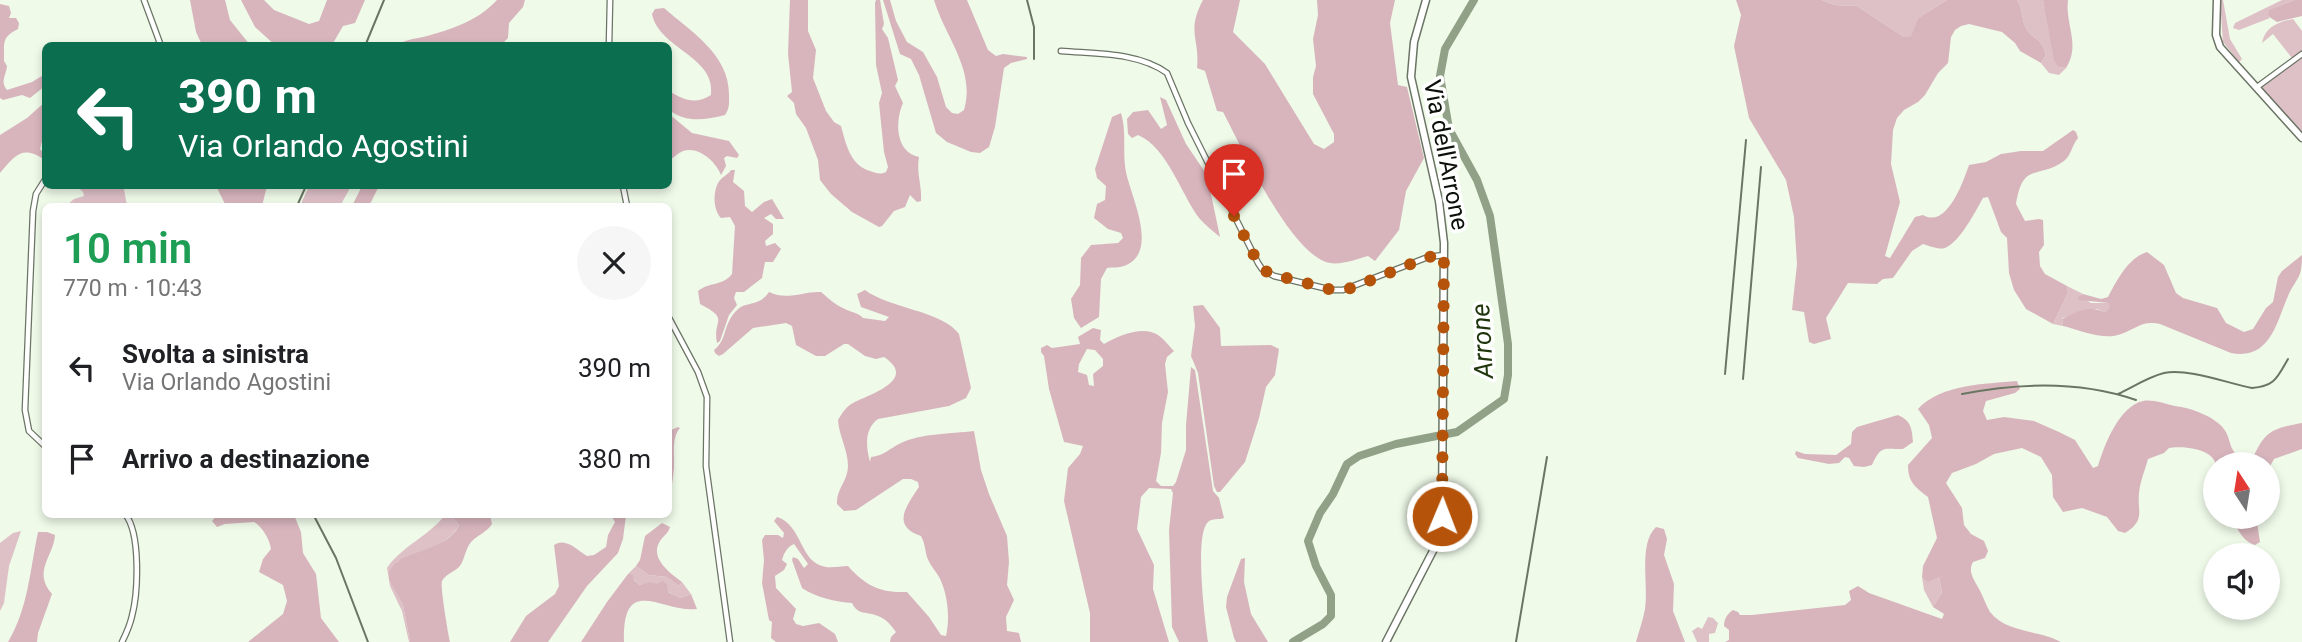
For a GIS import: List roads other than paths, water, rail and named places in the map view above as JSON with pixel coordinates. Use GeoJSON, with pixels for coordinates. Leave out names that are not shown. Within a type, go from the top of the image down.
{"type":"FeatureCollection","features":[{"type":"Feature","properties":{"kind":"street"},"geometry":{"type":"LineString","coordinates":[[144,0],[160,42]]}},
{"type":"Feature","properties":{"kind":"street"},"geometry":{"type":"LineString","coordinates":[[609,42],[610,0]]}},
{"type":"Feature","properties":{"kind":"street","name":"Via dell'Arrone"},"geometry":{"type":"LineString","coordinates":[[1386,642],[1434,547],[1442,516],[1444,255],[1439,201],[1412,77],[1414,41],[1426,0]]}},
{"type":"Feature","properties":{"kind":"street"},"geometry":{"type":"LineString","coordinates":[[2217,0],[2218,42],[2302,138]]}},
{"type":"Feature","properties":{"kind":"street"},"geometry":{"type":"LineString","coordinates":[[1061,51],[1139,60],[1167,73],[1188,122],[1258,263],[1268,273],[1332,290],[1343,290],[1428,257],[1444,255]]}},
{"type":"Feature","properties":{"kind":"street"},"geometry":{"type":"LineString","coordinates":[[2257,88],[2302,54]]}},
{"type":"Feature","properties":{"kind":"street"},"geometry":{"type":"LineString","coordinates":[[42,184],[36,194],[33,211],[25,410],[29,431],[42,443]]}},
{"type":"Feature","properties":{"kind":"street"},"geometry":{"type":"LineString","coordinates":[[672,324],[698,372],[707,397],[709,411],[706,466],[730,642]]}},
{"type":"Feature","properties":{"kind":"street"},"geometry":{"type":"LineString","coordinates":[[122,642],[132,616],[135,596],[135,538],[128,518]]}},
{"type":"Feature","properties":{"kind":"waterway"},"geometry":{"type":"LineString","coordinates":[[367,42],[384,0]]}},
{"type":"Feature","properties":{"kind":"waterway"},"geometry":{"type":"LineString","coordinates":[[1027,0],[1034,27],[1034,59]]}},
{"type":"Feature","properties":{"kind":"waterway","name":"Arrone"},"geometry":{"type":"LineString","coordinates":[[1293,642],[1331,616],[1331,595],[1316,566],[1308,541],[1347,464],[1359,456],[1396,444],[1457,432],[1504,399],[1508,375],[1508,344],[1490,216],[1477,180],[1449,129],[1440,76],[1445,49],[1474,0]]}},
{"type":"Feature","properties":{"kind":"waterway"},"geometry":{"type":"LineString","coordinates":[[1725,374],[1746,140]]}},
{"type":"Feature","properties":{"kind":"waterway"},"geometry":{"type":"LineString","coordinates":[[1743,379],[1761,167]]}},
{"type":"Feature","properties":{"kind":"waterway"},"geometry":{"type":"LineString","coordinates":[[298,203],[305,189]]}},
{"type":"Feature","properties":{"kind":"waterway"},"geometry":{"type":"LineString","coordinates":[[2118,394],[2152,377],[2174,372],[2196,374],[2252,388],[2260,387],[2271,383],[2288,359]]}},
{"type":"Feature","properties":{"kind":"waterway"},"geometry":{"type":"LineString","coordinates":[[1962,394],[2049,386],[2093,390],[2136,400]]}},
{"type":"Feature","properties":{"kind":"waterway"},"geometry":{"type":"LineString","coordinates":[[1516,642],[1547,457]]}},
{"type":"Feature","properties":{"kind":"waterway"},"geometry":{"type":"LineString","coordinates":[[315,518],[336,558],[368,642]]}}]}
